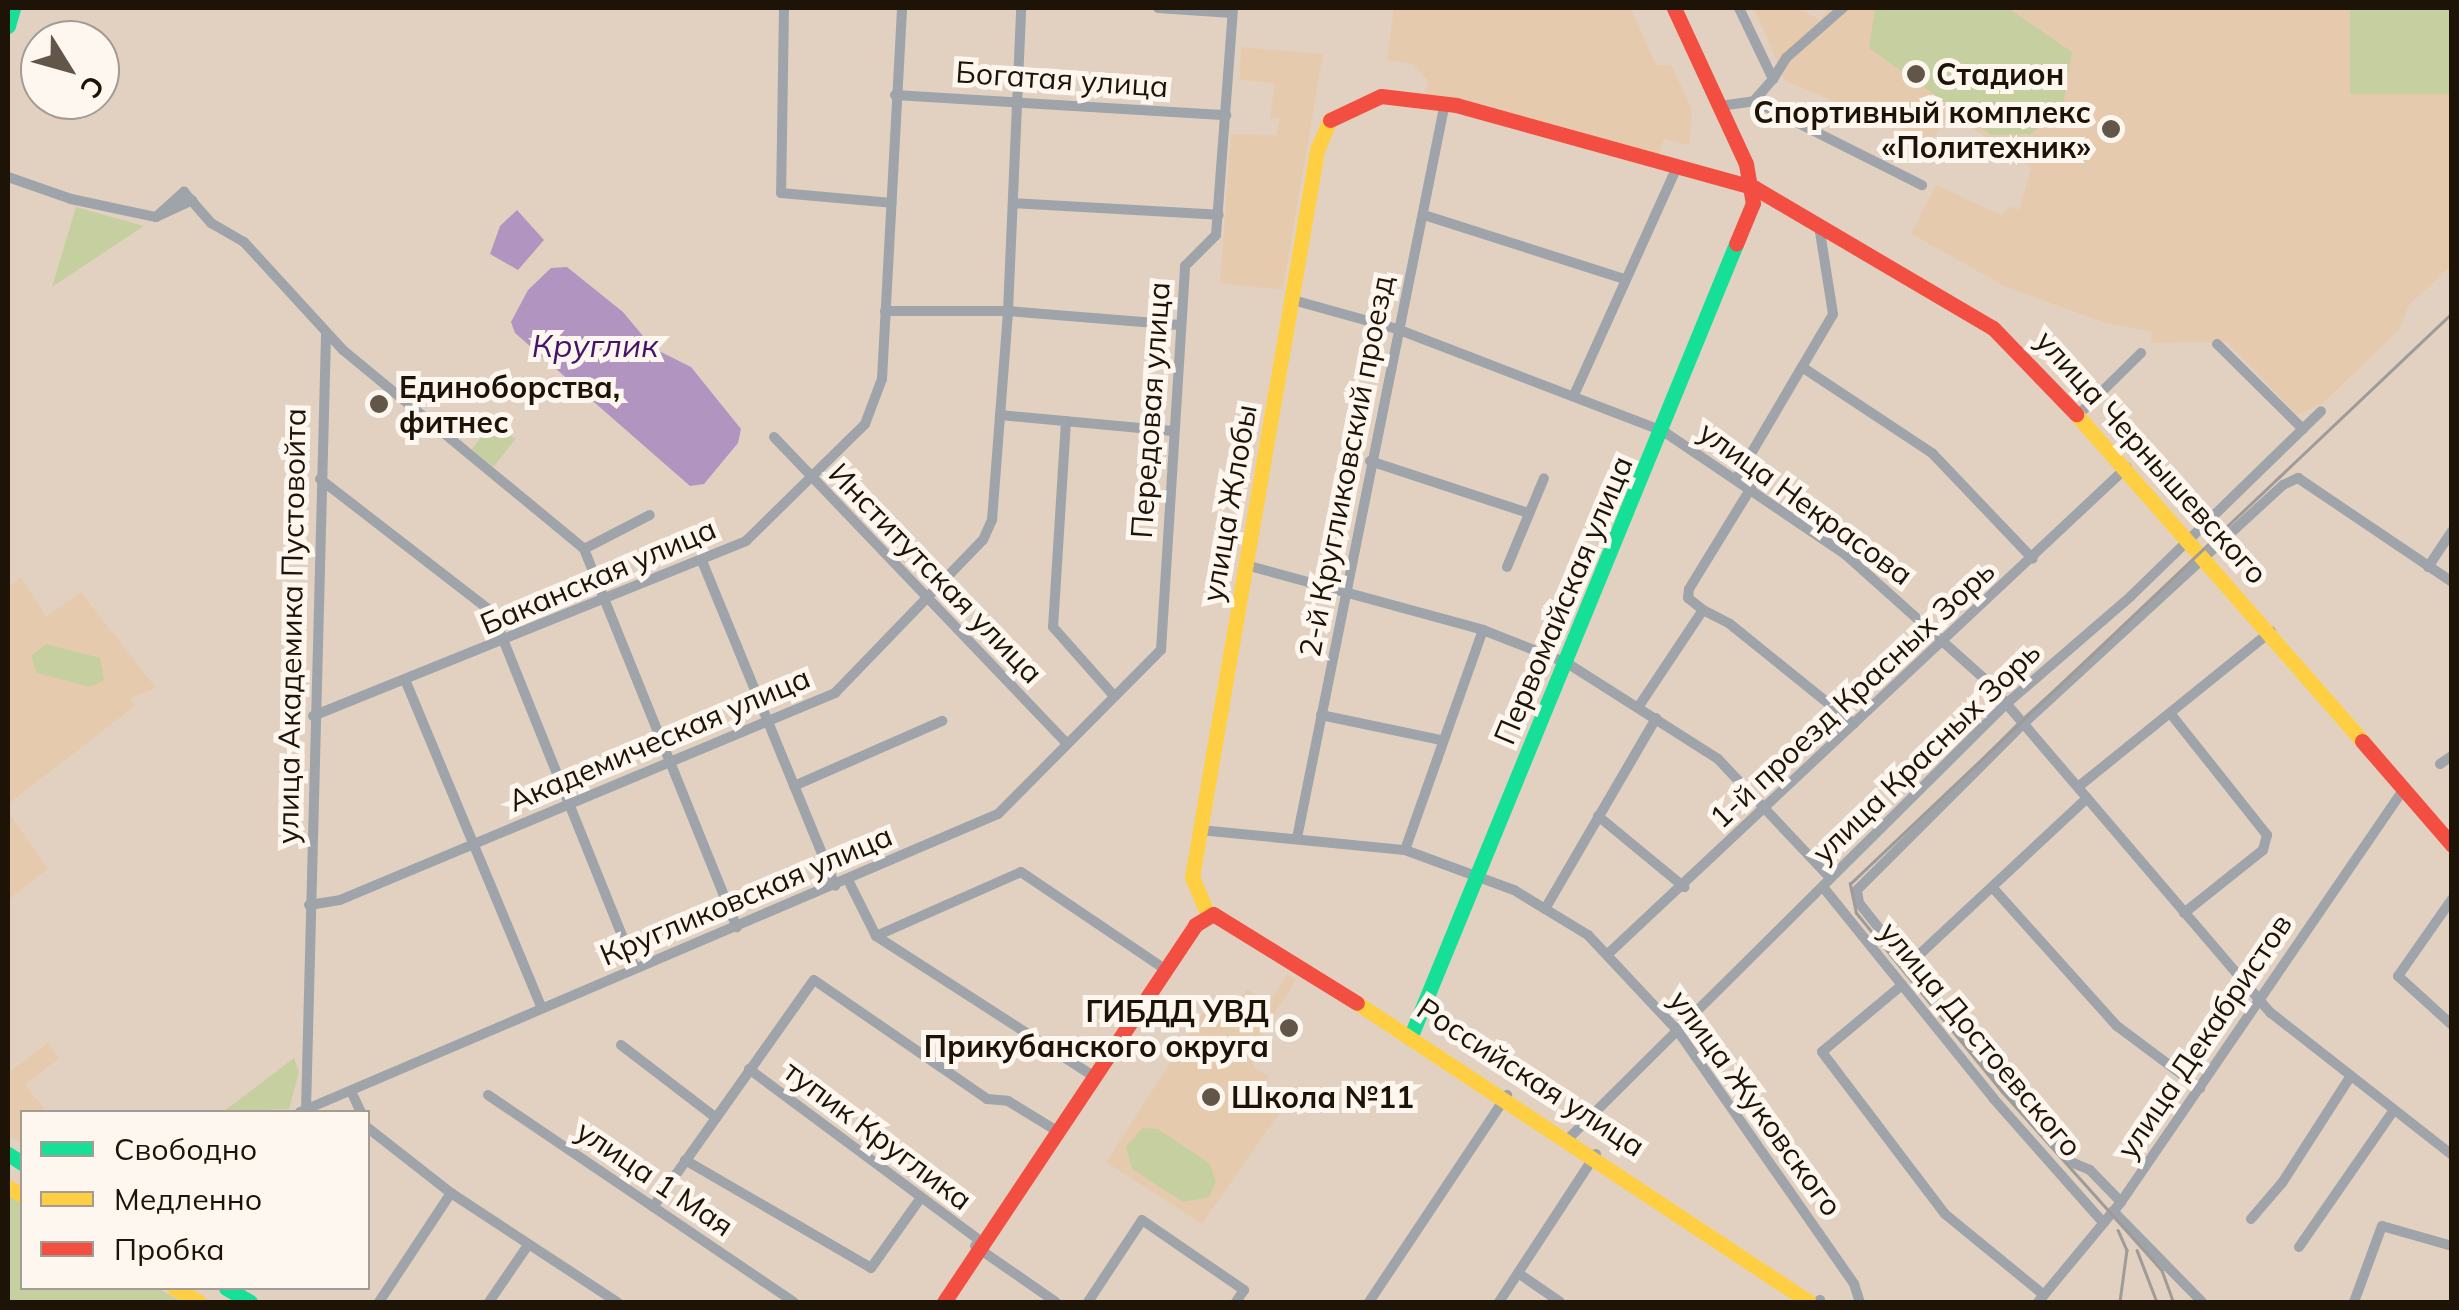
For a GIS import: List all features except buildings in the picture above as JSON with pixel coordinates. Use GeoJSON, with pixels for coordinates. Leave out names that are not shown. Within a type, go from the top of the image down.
{"type":"FeatureCollection","features":[{"type":"Feature","properties":{"kind":"street"},"geometry":{"type":"LineString","coordinates":[[8,26],[13,8]]}},
{"type":"Feature","properties":{"kind":"street"},"geometry":{"type":"LineString","coordinates":[[784,8],[781,193],[892,202]]}},
{"type":"Feature","properties":{"kind":"street","name":"Баканская улица"},"geometry":{"type":"LineString","coordinates":[[313,716],[505,642],[746,541],[810,479],[878,402],[902,8]]}},
{"type":"Feature","properties":{"kind":"street","name":"Академическая улица"},"geometry":{"type":"LineString","coordinates":[[309,904],[340,900],[834,693],[983,540],[992,520],[1008,312],[1021,8]]}},
{"type":"Feature","properties":{"kind":"street"},"geometry":{"type":"LineString","coordinates":[[1158,8],[1232,10]]}},
{"type":"Feature","properties":{"kind":"street"},"geometry":{"type":"LineString","coordinates":[[1674,8],[1755,188]]}},
{"type":"Feature","properties":{"kind":"street"},"geometry":{"type":"LineString","coordinates":[[1739,8],[1773,79]]}},
{"type":"Feature","properties":{"kind":"street"},"geometry":{"type":"LineString","coordinates":[[1754,101],[1786,58],[1843,8]]}},
{"type":"Feature","properties":{"kind":"street","name":"Передовая улица"},"geometry":{"type":"LineString","coordinates":[[1161,650],[1185,266],[1216,234],[1232,10]]}},
{"type":"Feature","properties":{"kind":"street","name":"Богатая улица"},"geometry":{"type":"LineString","coordinates":[[895,95],[1020,98],[1226,115]]}},
{"type":"Feature","properties":{"kind":"street","name":"улица Чернышевского"},"geometry":{"type":"LineString","coordinates":[[1340,112],[1381,96],[1445,103],[1755,188],[1993,328],[2127,468],[2452,846]]}},
{"type":"Feature","properties":{"kind":"street"},"geometry":{"type":"LineString","coordinates":[[1720,106],[1754,101],[1922,185]]}},
{"type":"Feature","properties":{"kind":"street","name":"2-й Кругликовский проезд"},"geometry":{"type":"LineString","coordinates":[[1297,838],[1445,103]]}},
{"type":"Feature","properties":{"kind":"street","name":"улица Жлобы"},"geometry":{"type":"LineString","coordinates":[[1202,917],[1192,877],[1200,830],[1317,150],[1340,112]]}},
{"type":"Feature","properties":{"kind":"street"},"geometry":{"type":"LineString","coordinates":[[1574,396],[1678,165]]}},
{"type":"Feature","properties":{"kind":"street"},"geometry":{"type":"LineString","coordinates":[[8,176],[71,199],[156,217],[188,196],[211,223],[244,242],[326,334],[584,549],[737,927]]}},
{"type":"Feature","properties":{"kind":"street","name":"Первомайская улица"},"geometry":{"type":"LineString","coordinates":[[1407,1033],[1478,874],[1663,431],[1746,228],[1755,188]]}},
{"type":"Feature","properties":{"kind":"street"},"geometry":{"type":"LineString","coordinates":[[1013,202],[1219,214]]}},
{"type":"Feature","properties":{"kind":"street"},"geometry":{"type":"LineString","coordinates":[[1424,215],[1625,278]]}},
{"type":"Feature","properties":{"kind":"street"},"geometry":{"type":"LineString","coordinates":[[1736,479],[1833,314],[1819,225]]}},
{"type":"Feature","properties":{"kind":"street","name":"улица Некрасова"},"geometry":{"type":"LineString","coordinates":[[1293,300],[1397,329],[1663,431],[1846,555],[1946,640],[2006,704],[2260,1000],[2393,1112],[2452,1154]]}},
{"type":"Feature","properties":{"kind":"street"},"geometry":{"type":"LineString","coordinates":[[885,310],[1008,312],[1179,325]]}},
{"type":"Feature","properties":{"kind":"street","name":"улица Академика Пустовойта"},"geometry":{"type":"LineString","coordinates":[[303,1110],[326,334]]}},
{"type":"Feature","properties":{"kind":"street"},"geometry":{"type":"LineString","coordinates":[[2216,344],[2303,429]]}},
{"type":"Feature","properties":{"kind":"street"},"geometry":{"type":"LineString","coordinates":[[2079,414],[2141,353]]}},
{"type":"Feature","properties":{"kind":"street"},"geometry":{"type":"LineString","coordinates":[[1802,368],[1932,454],[2033,559]]}},
{"type":"Feature","properties":{"kind":"street","name":"улица Красных Зорь"},"geometry":{"type":"LineString","coordinates":[[1571,1136],[2006,704],[2131,596],[2187,536],[2322,412]]}},
{"type":"Feature","properties":{"kind":"street"},"geometry":{"type":"LineString","coordinates":[[1000,415],[1172,431]]}},
{"type":"Feature","properties":{"kind":"street"},"geometry":{"type":"LineString","coordinates":[[1066,421],[1053,627],[1114,696]]}},
{"type":"Feature","properties":{"kind":"street","name":"Институтская улица"},"geometry":{"type":"LineString","coordinates":[[774,437],[1065,742]]}},
{"type":"Feature","properties":{"kind":"street"},"geometry":{"type":"LineString","coordinates":[[1370,461],[1528,512]]}},
{"type":"Feature","properties":{"kind":"street","name":"1-й проезд Красных Зорь"},"geometry":{"type":"LineString","coordinates":[[1608,954],[2127,468]]}},
{"type":"Feature","properties":{"kind":"street"},"geometry":{"type":"LineString","coordinates":[[1506,567],[1544,478]]}},
{"type":"Feature","properties":{"kind":"street"},"geometry":{"type":"LineString","coordinates":[[2202,1302],[2090,1170],[2070,1162],[1907,966],[1858,903],[1857,890],[2022,724],[2204,555],[2298,478],[2452,582]]}},
{"type":"Feature","properties":{"kind":"street"},"geometry":{"type":"LineString","coordinates":[[320,479],[492,612],[635,968]]}},
{"type":"Feature","properties":{"kind":"street"},"geometry":{"type":"LineString","coordinates":[[1751,488],[1689,589],[1688,598],[1730,624],[1854,724]]}},
{"type":"Feature","properties":{"kind":"street"},"geometry":{"type":"LineString","coordinates":[[584,549],[650,515]]}},
{"type":"Feature","properties":{"kind":"street"},"geometry":{"type":"LineString","coordinates":[[2428,567],[2452,531]]}},
{"type":"Feature","properties":{"kind":"street"},"geometry":{"type":"LineString","coordinates":[[702,561],[835,886]]}},
{"type":"Feature","properties":{"kind":"street","name":"улица Достоевского"},"geometry":{"type":"LineString","coordinates":[[1246,565],[1484,630],[1566,663],[1718,759],[1827,883],[1902,985],[2102,1221]]}},
{"type":"Feature","properties":{"kind":"street"},"geometry":{"type":"LineString","coordinates":[[1639,706],[1703,610]]}},
{"type":"Feature","properties":{"kind":"street"},"geometry":{"type":"LineString","coordinates":[[1404,850],[1484,630]]}},
{"type":"Feature","properties":{"kind":"street"},"geometry":{"type":"LineString","coordinates":[[2078,787],[2271,631]]}},
{"type":"Feature","properties":{"kind":"street","name":"Кругликовская улица"},"geometry":{"type":"LineString","coordinates":[[305,1110],[998,814],[1065,742],[1161,650]]}},
{"type":"Feature","properties":{"kind":"street"},"geometry":{"type":"LineString","coordinates":[[406,682],[542,1008]]}},
{"type":"Feature","properties":{"kind":"street"},"geometry":{"type":"LineString","coordinates":[[2170,714],[2267,834],[2263,850],[2184,913]]}},
{"type":"Feature","properties":{"kind":"street"},"geometry":{"type":"LineString","coordinates":[[1322,715],[1441,740]]}},
{"type":"Feature","properties":{"kind":"street"},"geometry":{"type":"LineString","coordinates":[[1545,909],[1656,718]]}},
{"type":"Feature","properties":{"kind":"street"},"geometry":{"type":"LineString","coordinates":[[794,786],[942,721]]}},
{"type":"Feature","properties":{"kind":"street"},"geometry":{"type":"LineString","coordinates":[[2440,764],[2452,756]]}},
{"type":"Feature","properties":{"kind":"street","name":"улица Декабристов"},"geometry":{"type":"LineString","coordinates":[[2041,1299],[2117,1206],[2260,1000],[2348,862],[2403,790]]}},
{"type":"Feature","properties":{"kind":"street"},"geometry":{"type":"LineString","coordinates":[[1907,966],[2087,798]]}},
{"type":"Feature","properties":{"kind":"street"},"geometry":{"type":"LineString","coordinates":[[1598,816],[1684,886]]}},
{"type":"Feature","properties":{"kind":"street","name":"улица Жуковского"},"geometry":{"type":"LineString","coordinates":[[1200,830],[1404,850],[1478,874],[1545,909],[1608,954],[1677,1030],[1854,1284],[1860,1302]]}},
{"type":"Feature","properties":{"kind":"street"},"geometry":{"type":"LineString","coordinates":[[876,936],[1021,872],[1162,967]]}},
{"type":"Feature","properties":{"kind":"street"},"geometry":{"type":"LineString","coordinates":[[848,880],[876,936],[1090,1074]]}},
{"type":"Feature","properties":{"kind":"street"},"geometry":{"type":"LineString","coordinates":[[1992,888],[2117,1026],[2200,1088]]}},
{"type":"Feature","properties":{"kind":"street"},"geometry":{"type":"LineString","coordinates":[[2452,899],[2398,976],[2452,1025]]}},
{"type":"Feature","properties":{"kind":"street","name":"Российская улица"},"geometry":{"type":"LineString","coordinates":[[1202,917],[1228,912],[1817,1302]]}},
{"type":"Feature","properties":{"kind":"street"},"geometry":{"type":"LineString","coordinates":[[941,1302],[1162,967],[1202,917]]}},
{"type":"Feature","properties":{"kind":"street"},"geometry":{"type":"LineString","coordinates":[[653,1208],[814,980],[987,1099],[1008,1101],[1054,1129]]}},
{"type":"Feature","properties":{"kind":"street"},"geometry":{"type":"LineString","coordinates":[[1902,985],[1829,1041],[1822,1052],[1945,1214],[2041,1299]]}},
{"type":"Feature","properties":{"kind":"street"},"geometry":{"type":"LineString","coordinates":[[621,1044],[716,1118]]}},
{"type":"Feature","properties":{"kind":"street","name":"тупик Круглика"},"geometry":{"type":"LineString","coordinates":[[749,1069],[1056,1302]]}},
{"type":"Feature","properties":{"kind":"street"},"geometry":{"type":"LineString","coordinates":[[2251,1220],[2282,1183],[2350,1077]]}},
{"type":"Feature","properties":{"kind":"street"},"geometry":{"type":"LineString","coordinates":[[351,1091],[359,1110]]}},
{"type":"Feature","properties":{"kind":"street","name":"улица 1 Мая"},"geometry":{"type":"LineString","coordinates":[[488,1095],[794,1302]]}},
{"type":"Feature","properties":{"kind":"street"},"geometry":{"type":"LineString","coordinates":[[1370,1302],[1505,1097]]}},
{"type":"Feature","properties":{"kind":"street","name":"Российская улица"},"geometry":{"type":"LineString","coordinates":[[1505,1097],[1571,1136],[1595,1156]]}},
{"type":"Feature","properties":{"kind":"street"},"geometry":{"type":"LineString","coordinates":[[2298,1247],[2393,1112]]}},
{"type":"Feature","properties":{"kind":"street"},"geometry":{"type":"LineString","coordinates":[[370,1130],[451,1193],[602,1298],[617,1302]]}},
{"type":"Feature","properties":{"kind":"street"},"geometry":{"type":"LineString","coordinates":[[1499,1302],[1595,1156]]}},
{"type":"Feature","properties":{"kind":"street"},"geometry":{"type":"LineString","coordinates":[[685,1160],[871,1268],[920,1199]]}},
{"type":"Feature","properties":{"kind":"street"},"geometry":{"type":"LineString","coordinates":[[379,1302],[451,1193]]}},
{"type":"Feature","properties":{"kind":"street"},"geometry":{"type":"LineString","coordinates":[[1088,1302],[1142,1220],[1244,1290],[1236,1302]]}},
{"type":"Feature","properties":{"kind":"street"},"geometry":{"type":"LineString","coordinates":[[2354,1302],[2382,1226],[2452,1246]]}},
{"type":"Feature","properties":{"kind":"street"},"geometry":{"type":"LineString","coordinates":[[489,1302],[528,1245]]}},
{"type":"Feature","properties":{"kind":"street"},"geometry":{"type":"LineString","coordinates":[[1518,1274],[1560,1302]]}},
{"type":"Feature","properties":{"kind":"shaded area"},"geometry":{"type":"Polygon","coordinates":[[[1394,8],[1631,8],[1656,65],[1671,65],[1692,109],[1689,145],[1664,139],[1659,157],[1425,96],[1428,81],[1412,64],[1387,60],[1394,8]]]}},
{"type":"Feature","properties":{"kind":"shaded area"},"geometry":{"type":"Polygon","coordinates":[[[1754,8],[1799,8],[1820,20],[1828,8],[2451,8],[2451,266],[2409,305],[2400,329],[2323,403],[2297,415],[2227,342],[2151,343],[2152,332],[2106,323],[2008,288],[1911,234],[1936,185],[2001,215],[2010,206],[2019,210],[2031,168],[1952,114],[1925,147],[1919,136],[1785,81],[1754,8]]]}},
{"type":"Feature","properties":{"kind":"shaded area"},"geometry":{"type":"Polygon","coordinates":[[[1241,47],[1323,54],[1283,290],[1220,283],[1231,134],[1276,135],[1280,119],[1270,118],[1275,84],[1240,79],[1241,47]]]}},
{"type":"Feature","properties":{"kind":"shaded area"},"geometry":{"type":"Polygon","coordinates":[[[21,577],[46,617],[81,592],[156,688],[130,698],[135,706],[8,804],[8,587],[21,577]]]}},
{"type":"Feature","properties":{"kind":"shaded area"},"geometry":{"type":"Polygon","coordinates":[[[8,812],[48,869],[8,900],[8,812]]]}},
{"type":"Feature","properties":{"kind":"shaded area","name":"Школа №11"},"geometry":{"type":"Polygon","coordinates":[[[1287,975],[1296,980],[1250,1051],[1254,1067],[1269,1077],[1261,1090],[1285,1105],[1202,1224],[1106,1162],[1210,1002],[1230,1015],[1247,989],[1269,1003],[1287,975]]]}},
{"type":"Feature","properties":{"kind":"shaded area"},"geometry":{"type":"Polygon","coordinates":[[[48,1043],[59,1058],[25,1085],[45,1110],[20,1110],[20,1143],[8,1135],[8,1073],[48,1043]]]}},
{"type":"Feature","properties":{"kind":"green space"},"geometry":{"type":"Polygon","coordinates":[[[1875,8],[2008,8],[2072,52],[2063,107],[2031,134],[1991,135],[1869,48],[1875,8]]]}},
{"type":"Feature","properties":{"kind":"green space"},"geometry":{"type":"Polygon","coordinates":[[[2350,8],[2451,8],[2451,94],[2350,94],[2350,8]]]}},
{"type":"Feature","properties":{"kind":"green space"},"geometry":{"type":"Polygon","coordinates":[[[76,207],[144,226],[52,287],[76,207]]]}},
{"type":"Feature","properties":{"kind":"green space"},"geometry":{"type":"Polygon","coordinates":[[[493,422],[515,439],[494,467],[471,450],[493,422]]]}},
{"type":"Feature","properties":{"kind":"green space"},"geometry":{"type":"Polygon","coordinates":[[[46,644],[100,658],[104,680],[90,687],[37,673],[31,656],[46,644]]]}},
{"type":"Feature","properties":{"kind":"green space"},"geometry":{"type":"Polygon","coordinates":[[[294,1058],[299,1072],[289,1109],[226,1110],[294,1058]]]}},
{"type":"Feature","properties":{"kind":"green space"},"geometry":{"type":"Polygon","coordinates":[[[1143,1128],[1158,1129],[1209,1163],[1216,1181],[1209,1197],[1183,1202],[1132,1169],[1126,1147],[1143,1128]]]}},
{"type":"Feature","properties":{"kind":"green space"},"geometry":{"type":"Polygon","coordinates":[[[8,1195],[20,1203],[20,1290],[161,1290],[182,1302],[8,1302],[8,1195]]]}},
{"type":"Feature","properties":{"kind":"water"},"geometry":{"type":"Polygon","coordinates":[[[517,210],[544,240],[518,270],[490,254],[500,226],[517,210]]]}},
{"type":"Feature","properties":{"kind":"water","name":"Круглик"},"geometry":{"type":"Polygon","coordinates":[[[567,267],[623,312],[653,348],[691,367],[741,429],[738,443],[704,484],[690,486],[515,333],[511,322],[528,290],[551,268],[567,267]]]}},
{"type":"Feature","properties":{"kind":"tram line"},"geometry":{"type":"LineString","coordinates":[[2173,1302],[2162,1271],[2002,1092],[1856,913],[1850,884],[2452,313]]}},
{"type":"Feature","properties":{"kind":"tram line"},"geometry":{"type":"LineString","coordinates":[[2118,1230],[2127,1250],[2120,1302]]}},
{"type":"Feature","properties":{"kind":"tram line"},"geometry":{"type":"LineString","coordinates":[[2137,1250],[2157,1302]]}},
{"type":"Feature","properties":{"kind":"traffic: fast"},"geometry":{"type":"LineString","coordinates":[[8,26],[13,8]]}},
{"type":"Feature","properties":{"kind":"traffic: fast"},"geometry":{"type":"LineString","coordinates":[[1410,1038],[1736,244]]}},
{"type":"Feature","properties":{"kind":"traffic: fast"},"geometry":{"type":"LineString","coordinates":[[8,1154],[20,1162]]}},
{"type":"Feature","properties":{"kind":"traffic: fast"},"geometry":{"type":"LineString","coordinates":[[229,1290],[250,1302]]}},
{"type":"Feature","properties":{"kind":"traffic: slow"},"geometry":{"type":"LineString","coordinates":[[1208,915],[1192,877],[1317,150],[1330,120]]}},
{"type":"Feature","properties":{"kind":"traffic: slow"},"geometry":{"type":"LineString","coordinates":[[2076,414],[2362,741]]}},
{"type":"Feature","properties":{"kind":"traffic: slow"},"geometry":{"type":"LineString","coordinates":[[1357,1003],[1809,1302]]}},
{"type":"Feature","properties":{"kind":"traffic: slow"},"geometry":{"type":"LineString","coordinates":[[8,1187],[20,1194]]}},
{"type":"Feature","properties":{"kind":"traffic: slow"},"geometry":{"type":"LineString","coordinates":[[178,1290],[199,1302]]}},
{"type":"Feature","properties":{"kind":"traffic: jam"},"geometry":{"type":"LineString","coordinates":[[1674,8],[1746,164],[1753,203],[1736,244]]}},
{"type":"Feature","properties":{"kind":"traffic: jam"},"geometry":{"type":"LineString","coordinates":[[1330,120],[1381,96],[1456,105],[1755,188],[1993,328],[2076,414]]}},
{"type":"Feature","properties":{"kind":"traffic: jam"},"geometry":{"type":"LineString","coordinates":[[2362,741],[2452,845]]}},
{"type":"Feature","properties":{"kind":"traffic: jam"},"geometry":{"type":"LineString","coordinates":[[944,1302],[1195,925],[1213,914],[1357,1003]]}},
{"type":"Feature","properties":{"kind":"place","name":"Стадион"},"geometry":{"type":"Point","coordinates":[1916,74]}},
{"type":"Feature","properties":{"kind":"place","name":"Спортивный комплекс «Политехник»"},"geometry":{"type":"Point","coordinates":[2111,129]}},
{"type":"Feature","properties":{"kind":"place","name":"Единоборства, фитнес"},"geometry":{"type":"Point","coordinates":[379,404]}},
{"type":"Feature","properties":{"kind":"place","name":"ГИБДД УВД Прикубанского округа"},"geometry":{"type":"Point","coordinates":[1289,1028]}},
{"type":"Feature","properties":{"kind":"place","name":"Школа №11"},"geometry":{"type":"Point","coordinates":[1211,1097]}}]}
